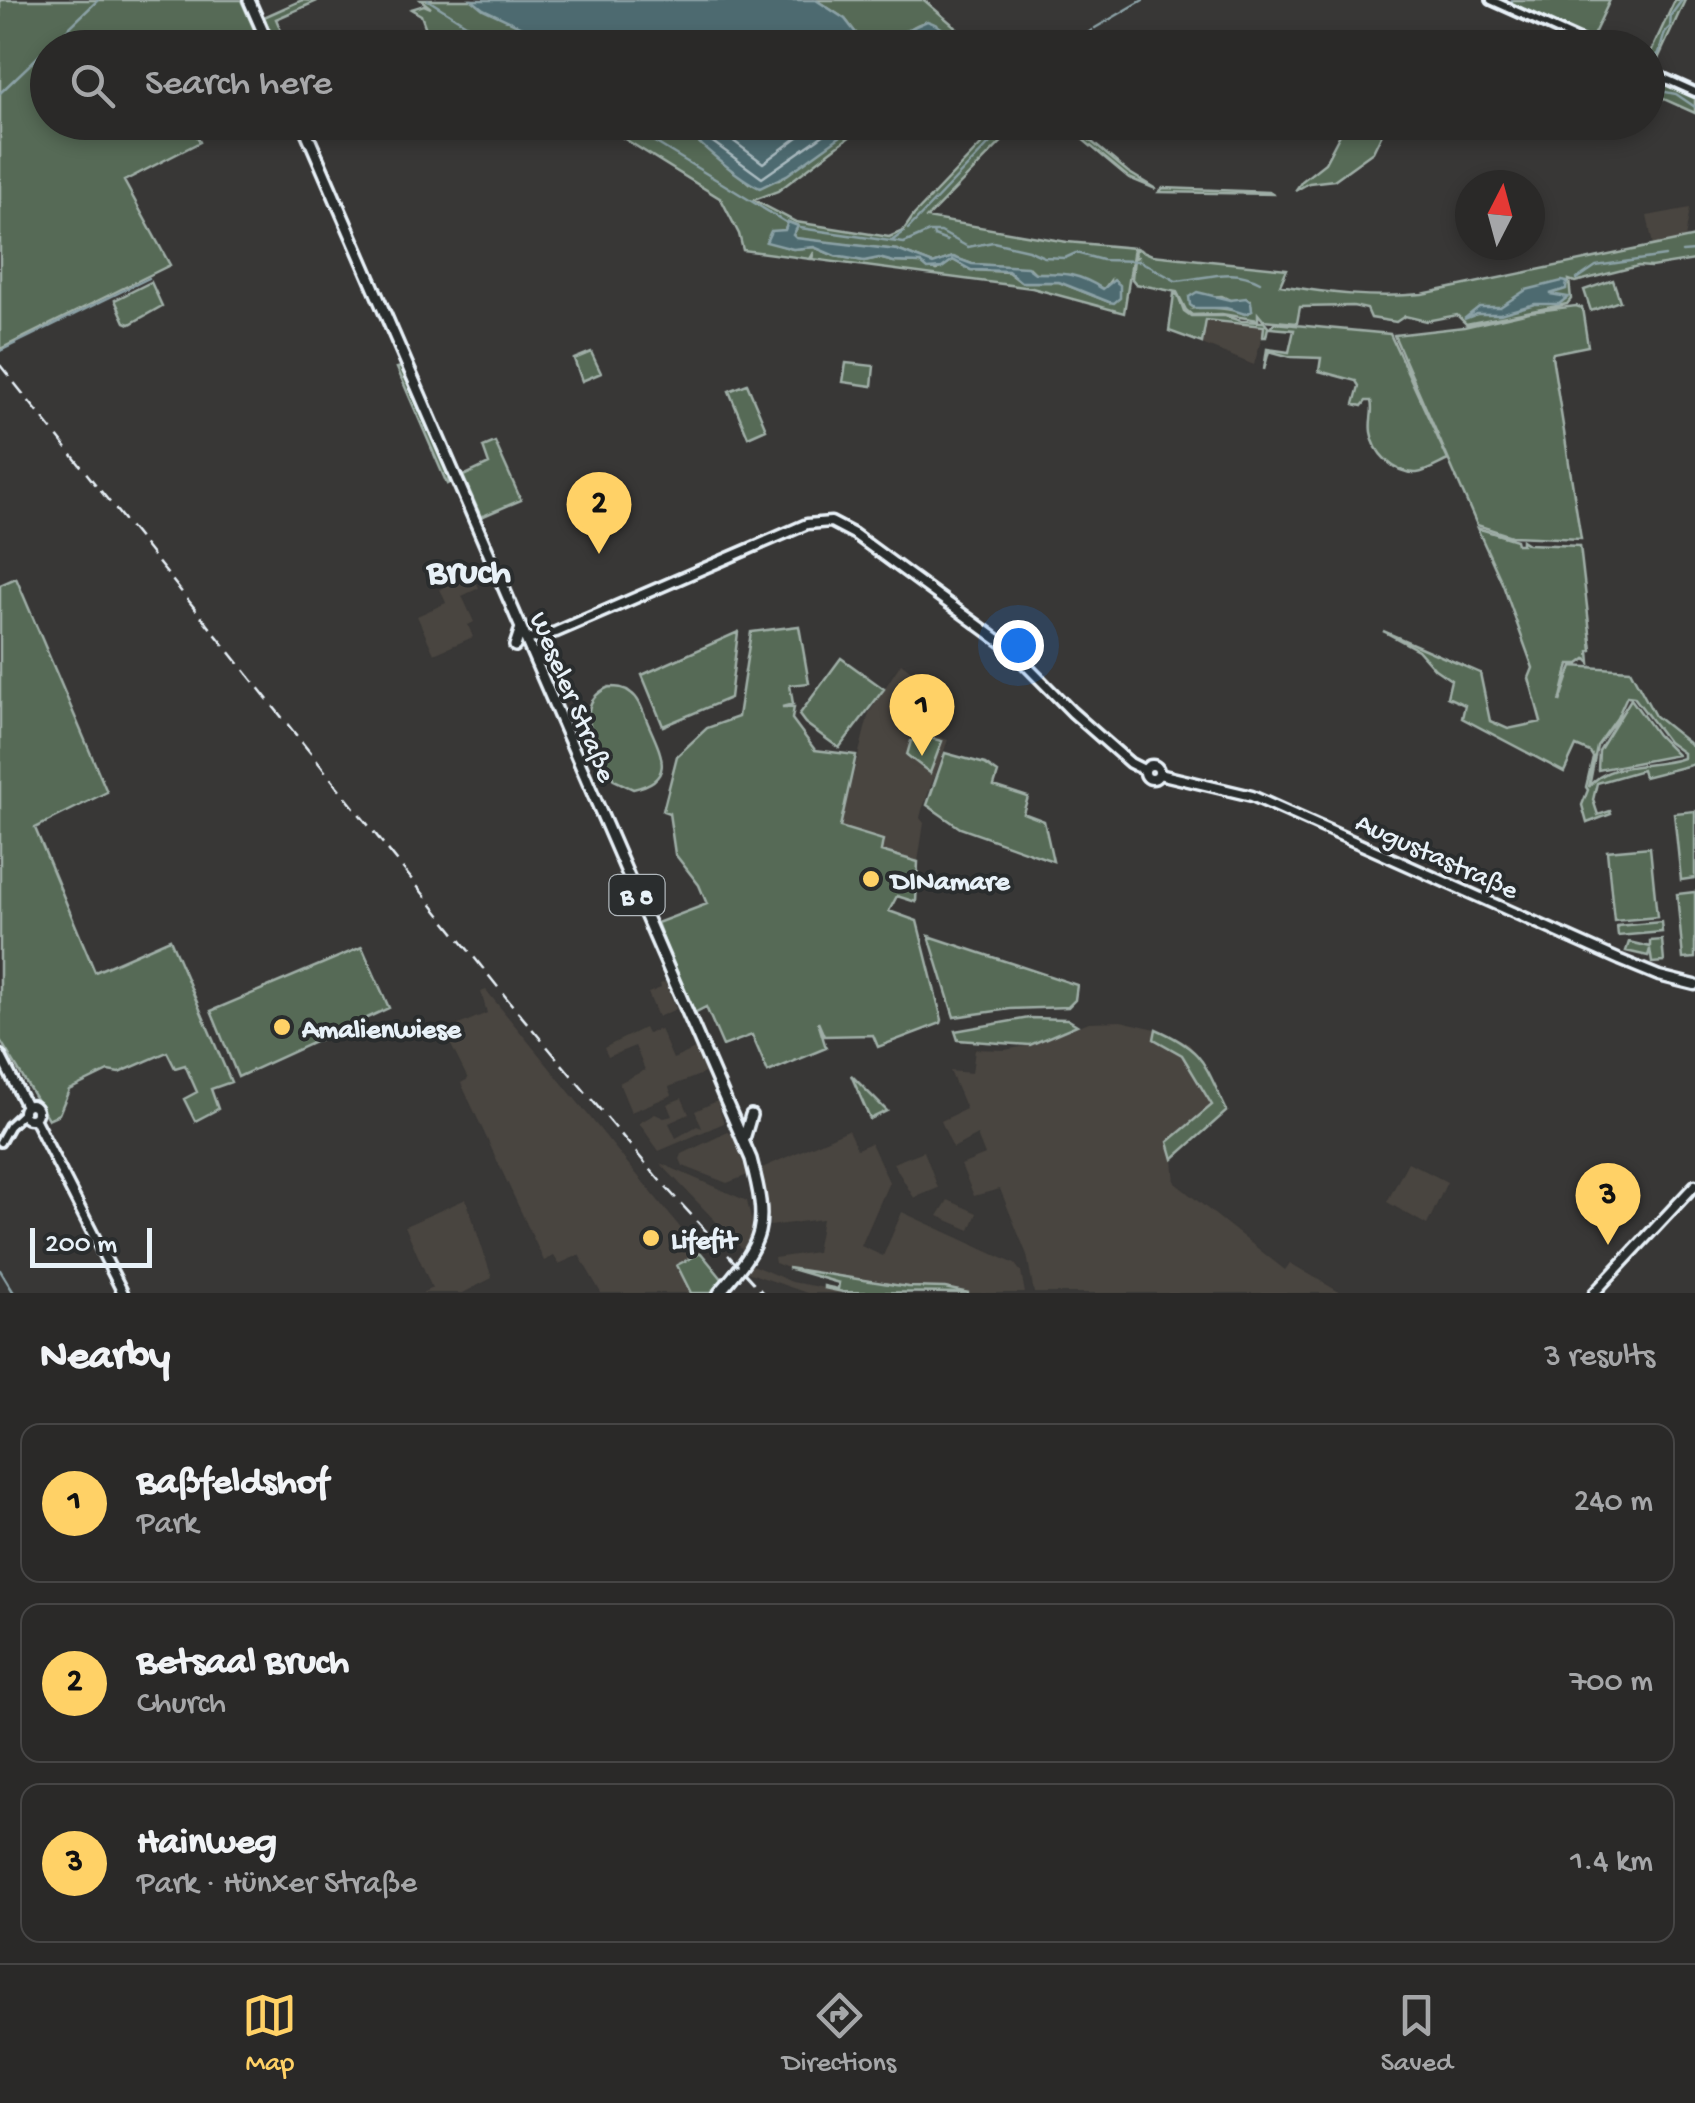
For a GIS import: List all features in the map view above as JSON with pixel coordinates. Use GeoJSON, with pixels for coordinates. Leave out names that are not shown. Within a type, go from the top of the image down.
{"type":"FeatureCollection","features":[{"type":"Feature","properties":{"kind":"main road"},"geometry":{"type":"LineString","coordinates":[[249,0],[262,30]]}},
{"type":"Feature","properties":{"kind":"main road","name":"Weseler Straße"},"geometry":{"type":"LineString","coordinates":[[310,140],[744,1142],[755,1174],[762,1224],[752,1253],[722,1289]]}},
{"type":"Feature","properties":{"kind":"main road","name":"Augustastraße"},"geometry":{"type":"LineString","coordinates":[[556,632],[807,524],[831,522],[854,534],[1008,648],[1072,712],[1130,763],[1144,770],[1149,779],[1154,780],[1159,774],[1252,796],[1620,960],[1658,976],[1695,984]]}},
{"type":"Feature","properties":{"kind":"main road"},"geometry":{"type":"LineString","coordinates":[[515,646],[522,628]]}},
{"type":"Feature","properties":{"kind":"main road"},"geometry":{"type":"LineString","coordinates":[[528,643],[556,632]]}},
{"type":"Feature","properties":{"kind":"main road"},"geometry":{"type":"LineString","coordinates":[[528,643],[542,641],[556,632]]}},
{"type":"Feature","properties":{"kind":"main road"},"geometry":{"type":"LineString","coordinates":[[538,664],[542,641]]}},
{"type":"Feature","properties":{"kind":"main road"},"geometry":{"type":"LineString","coordinates":[[0,1054],[123,1293]]}},
{"type":"Feature","properties":{"kind":"main road"},"geometry":{"type":"LineString","coordinates":[[744,1142],[751,1116]]}},
{"type":"Feature","properties":{"kind":"main road"},"geometry":{"type":"LineString","coordinates":[[1594,1293],[1695,1185]]}},
{"type":"Feature","properties":{"kind":"street"},"geometry":{"type":"LineString","coordinates":[[1491,0],[1557,30]]}},
{"type":"Feature","properties":{"kind":"street"},"geometry":{"type":"LineString","coordinates":[[1665,79],[1695,92]]}},
{"type":"Feature","properties":{"kind":"street"},"geometry":{"type":"LineString","coordinates":[[0,1142],[26,1111]]}},
{"type":"Feature","properties":{"kind":"shaded area"},"geometry":{"type":"Polygon","coordinates":[[[1690,208],[1685,239],[1653,245],[1647,216],[1690,208]]]}},
{"type":"Feature","properties":{"kind":"shaded area"},"geometry":{"type":"Polygon","coordinates":[[[1206,320],[1265,326],[1254,365],[1202,344],[1206,320]]]}},
{"type":"Feature","properties":{"kind":"shaded area"},"geometry":{"type":"Polygon","coordinates":[[[473,574],[479,588],[462,596],[474,622],[468,625],[473,637],[434,654],[417,616],[446,603],[440,589],[473,574]]]}},
{"type":"Feature","properties":{"kind":"shaded area"},"geometry":{"type":"Polygon","coordinates":[[[901,663],[933,688],[907,726],[948,740],[920,818],[924,823],[918,862],[881,851],[883,841],[840,827],[869,713],[901,663]]]}},
{"type":"Feature","properties":{"kind":"shaded area"},"geometry":{"type":"Polygon","coordinates":[[[665,982],[676,1009],[658,1017],[648,993],[665,982]]]}},
{"type":"Feature","properties":{"kind":"shaded area"},"geometry":{"type":"Polygon","coordinates":[[[486,990],[701,1253],[677,1265],[691,1293],[601,1293],[579,1255],[559,1264],[554,1256],[544,1261],[461,1083],[468,1079],[444,1031],[487,1013],[481,992],[486,990]]]}},
{"type":"Feature","properties":{"kind":"shaded area"},"geometry":{"type":"Polygon","coordinates":[[[1121,1021],[1156,1029],[1189,1044],[1227,1111],[1173,1159],[1175,1183],[1285,1270],[1290,1263],[1341,1293],[1034,1293],[1027,1255],[1000,1189],[974,1196],[961,1165],[985,1155],[977,1135],[953,1148],[941,1121],[966,1109],[950,1071],[972,1073],[975,1049],[1005,1050],[1030,1045],[1089,1022],[1121,1021]]]}},
{"type":"Feature","properties":{"kind":"shaded area"},"geometry":{"type":"Polygon","coordinates":[[[644,1028],[647,1034],[660,1029],[673,1059],[695,1049],[705,1073],[669,1087],[672,1095],[631,1112],[619,1083],[645,1070],[635,1046],[608,1057],[604,1048],[644,1028]]]}},
{"type":"Feature","properties":{"kind":"shaded area"},"geometry":{"type":"Polygon","coordinates":[[[682,1098],[689,1114],[669,1123],[676,1138],[697,1126],[702,1128],[695,1111],[717,1101],[724,1123],[659,1151],[639,1123],[655,1114],[672,1116],[667,1104],[682,1098]]]}},
{"type":"Feature","properties":{"kind":"shaded area"},"geometry":{"type":"Polygon","coordinates":[[[848,1130],[857,1149],[871,1143],[889,1182],[861,1246],[883,1256],[902,1212],[1015,1264],[1021,1272],[1025,1293],[909,1287],[775,1263],[774,1258],[816,1252],[822,1219],[770,1226],[762,1168],[848,1130]]]}},
{"type":"Feature","properties":{"kind":"shaded area"},"geometry":{"type":"Polygon","coordinates":[[[728,1132],[748,1175],[727,1183],[683,1166],[682,1154],[728,1132]]]}},
{"type":"Feature","properties":{"kind":"shaded area"},"geometry":{"type":"Polygon","coordinates":[[[924,1151],[938,1188],[914,1198],[893,1163],[924,1151]]]}},
{"type":"Feature","properties":{"kind":"shaded area"},"geometry":{"type":"Polygon","coordinates":[[[1408,1162],[1447,1182],[1427,1225],[1387,1202],[1408,1162]]]}},
{"type":"Feature","properties":{"kind":"shaded area"},"geometry":{"type":"Polygon","coordinates":[[[660,1163],[747,1201],[752,1223],[745,1252],[660,1163]]]}},
{"type":"Feature","properties":{"kind":"shaded area"},"geometry":{"type":"Polygon","coordinates":[[[466,1199],[492,1278],[463,1293],[422,1293],[432,1288],[405,1226],[466,1199]]]}},
{"type":"Feature","properties":{"kind":"shaded area"},"geometry":{"type":"Polygon","coordinates":[[[948,1200],[977,1213],[970,1230],[938,1216],[948,1200]]]}},
{"type":"Feature","properties":{"kind":"shaded area"},"geometry":{"type":"Polygon","coordinates":[[[750,1264],[792,1282],[853,1293],[807,1293],[744,1271],[750,1264]]]}},
{"type":"Feature","properties":{"kind":"green space"},"geometry":{"type":"Polygon","coordinates":[[[0,0],[241,0],[254,30],[30,30],[30,140],[200,142],[124,181],[170,265],[0,349],[0,0]]]}},
{"type":"Feature","properties":{"kind":"green space"},"geometry":{"type":"Polygon","coordinates":[[[302,0],[317,1],[276,19],[281,30],[269,30],[264,17],[302,0]]]}},
{"type":"Feature","properties":{"kind":"green space"},"geometry":{"type":"Polygon","coordinates":[[[421,0],[472,0],[527,30],[426,30],[421,15],[411,9],[424,5],[431,8],[421,0]]]}},
{"type":"Feature","properties":{"kind":"green space"},"geometry":{"type":"Polygon","coordinates":[[[816,0],[924,0],[959,30],[943,30],[927,23],[910,30],[854,30],[845,19],[816,0]]]}},
{"type":"Feature","properties":{"kind":"green space"},"geometry":{"type":"Polygon","coordinates":[[[1512,0],[1610,0],[1596,30],[1569,30],[1511,4],[1512,0]]]}},
{"type":"Feature","properties":{"kind":"green space"},"geometry":{"type":"Polygon","coordinates":[[[1675,0],[1685,0],[1665,44],[1665,30],[1661,30],[1675,0]]]}},
{"type":"Feature","properties":{"kind":"green space"},"geometry":{"type":"Polygon","coordinates":[[[1665,81],[1695,94],[1695,113],[1665,100],[1665,81]]]}},
{"type":"Feature","properties":{"kind":"green space"},"geometry":{"type":"Polygon","coordinates":[[[626,140],[696,140],[750,184],[779,180],[834,140],[846,140],[778,191],[754,200],[796,222],[889,237],[903,231],[986,140],[1003,140],[927,218],[1067,242],[1134,248],[1124,313],[1032,288],[812,259],[814,252],[810,259],[743,250],[721,199],[626,140]],[[788,222],[785,230],[767,241],[793,249],[814,247],[835,256],[864,261],[878,258],[921,263],[937,270],[953,260],[971,270],[1008,272],[1021,282],[1059,282],[1109,302],[1110,281],[1104,289],[1035,273],[1030,268],[972,264],[953,257],[933,264],[897,250],[796,239],[793,235],[798,226],[788,222]]]}},
{"type":"Feature","properties":{"kind":"green space"},"geometry":{"type":"Polygon","coordinates":[[[1083,140],[1089,140],[1156,189],[1129,178],[1083,140]]]}},
{"type":"Feature","properties":{"kind":"green space"},"geometry":{"type":"Polygon","coordinates":[[[1337,140],[1379,140],[1373,152],[1334,180],[1309,183],[1295,191],[1325,163],[1337,140]]]}},
{"type":"Feature","properties":{"kind":"green space"},"geometry":{"type":"Polygon","coordinates":[[[1163,188],[1269,192],[1272,194],[1159,192],[1163,188]]]}},
{"type":"Feature","properties":{"kind":"green space"},"geometry":{"type":"Polygon","coordinates":[[[1695,237],[1695,260],[1638,266],[1575,282],[1569,280],[1571,299],[1567,304],[1466,324],[1457,315],[1426,321],[1405,316],[1396,322],[1371,318],[1367,309],[1353,306],[1300,307],[1297,323],[1263,320],[1258,314],[1258,320],[1222,314],[1192,315],[1177,292],[1136,284],[1132,279],[1134,258],[1139,257],[1135,257],[1136,248],[1152,255],[1287,269],[1280,285],[1298,288],[1368,295],[1422,294],[1695,237]],[[1206,297],[1194,308],[1220,308],[1245,314],[1252,311],[1250,300],[1206,297]]]}},
{"type":"Feature","properties":{"kind":"green space"},"geometry":{"type":"Polygon","coordinates":[[[1613,280],[1620,301],[1591,311],[1584,290],[1613,280]]]}},
{"type":"Feature","properties":{"kind":"green space"},"geometry":{"type":"Polygon","coordinates":[[[151,282],[162,306],[130,324],[125,322],[115,300],[151,282]]]}},
{"type":"Feature","properties":{"kind":"green space"},"geometry":{"type":"Polygon","coordinates":[[[1174,294],[1191,316],[1264,322],[1268,327],[1266,337],[1264,326],[1206,320],[1202,343],[1169,331],[1174,294]]]}},
{"type":"Feature","properties":{"kind":"green space"},"geometry":{"type":"Polygon","coordinates":[[[1582,308],[1588,346],[1552,356],[1581,539],[1511,536],[1477,525],[1394,335],[1464,327],[1582,308]]]}},
{"type":"Feature","properties":{"kind":"green space"},"geometry":{"type":"Polygon","coordinates":[[[1274,323],[1390,334],[1448,460],[1417,473],[1386,461],[1373,440],[1371,401],[1362,406],[1354,404],[1359,386],[1356,381],[1319,371],[1321,358],[1291,357],[1269,351],[1264,370],[1267,349],[1289,352],[1294,330],[1270,328],[1274,323]]]}},
{"type":"Feature","properties":{"kind":"green space"},"geometry":{"type":"Polygon","coordinates":[[[591,352],[601,373],[582,381],[574,359],[591,352]]]}},
{"type":"Feature","properties":{"kind":"green space"},"geometry":{"type":"Polygon","coordinates":[[[846,363],[874,366],[872,386],[843,382],[846,363]]]}},
{"type":"Feature","properties":{"kind":"green space"},"geometry":{"type":"Polygon","coordinates":[[[401,367],[447,472],[447,484],[397,368],[401,367]]]}},
{"type":"Feature","properties":{"kind":"green space"},"geometry":{"type":"Polygon","coordinates":[[[747,384],[766,429],[748,437],[729,391],[747,384]]]}},
{"type":"Feature","properties":{"kind":"green space"},"geometry":{"type":"Polygon","coordinates":[[[495,442],[521,500],[481,517],[463,476],[489,464],[483,447],[495,442]]]}},
{"type":"Feature","properties":{"kind":"green space"},"geometry":{"type":"Polygon","coordinates":[[[1477,528],[1516,540],[1517,544],[1522,544],[1522,540],[1528,544],[1580,546],[1592,650],[1590,663],[1586,659],[1569,664],[1560,702],[1572,666],[1630,670],[1655,716],[1695,748],[1695,764],[1644,777],[1642,770],[1597,783],[1593,800],[1598,815],[1610,811],[1611,814],[1587,823],[1582,805],[1593,757],[1590,752],[1576,746],[1564,772],[1462,718],[1465,705],[1447,697],[1451,680],[1418,650],[1383,631],[1480,673],[1490,721],[1508,729],[1541,722],[1529,678],[1533,668],[1477,528]],[[1627,696],[1597,746],[1589,787],[1597,778],[1619,769],[1683,758],[1683,753],[1668,742],[1634,697],[1627,696]]]}},
{"type":"Feature","properties":{"kind":"green space"},"geometry":{"type":"Polygon","coordinates":[[[16,578],[107,792],[35,828],[95,972],[170,939],[231,1082],[211,1089],[218,1109],[195,1121],[184,1099],[197,1092],[185,1065],[175,1068],[167,1052],[119,1073],[108,1071],[69,1090],[59,1114],[48,1119],[0,1040],[0,585],[16,578]]]}},
{"type":"Feature","properties":{"kind":"green space"},"geometry":{"type":"Polygon","coordinates":[[[799,626],[809,683],[790,685],[793,704],[782,707],[794,707],[792,719],[815,750],[856,755],[840,827],[883,840],[881,851],[918,862],[916,902],[897,896],[889,911],[917,921],[942,1020],[878,1047],[873,1035],[824,1036],[818,1022],[826,1048],[768,1072],[752,1035],[723,1046],[706,1007],[692,1014],[657,923],[707,904],[699,885],[675,854],[669,813],[663,811],[677,756],[707,728],[738,717],[751,632],[799,626]]]}},
{"type":"Feature","properties":{"kind":"green space"},"geometry":{"type":"Polygon","coordinates":[[[738,632],[730,698],[663,726],[642,675],[738,632]]]}},
{"type":"Feature","properties":{"kind":"green space"},"geometry":{"type":"Polygon","coordinates":[[[841,658],[884,689],[839,748],[799,715],[841,658]]]}},
{"type":"Feature","properties":{"kind":"green space"},"geometry":{"type":"Polygon","coordinates":[[[609,687],[626,690],[637,699],[660,753],[661,771],[647,785],[633,789],[614,780],[596,742],[590,705],[609,687]]]}},
{"type":"Feature","properties":{"kind":"green space"},"geometry":{"type":"Polygon","coordinates":[[[1631,699],[1677,755],[1598,770],[1599,751],[1631,699]]]}},
{"type":"Feature","properties":{"kind":"green space"},"geometry":{"type":"Polygon","coordinates":[[[926,737],[942,741],[930,773],[907,755],[911,741],[926,737]]]}},
{"type":"Feature","properties":{"kind":"green space"},"geometry":{"type":"Polygon","coordinates":[[[945,753],[985,764],[998,773],[994,786],[1028,797],[1023,813],[1044,821],[1053,861],[960,828],[927,805],[945,753]]]}},
{"type":"Feature","properties":{"kind":"green space"},"geometry":{"type":"Polygon","coordinates":[[[1695,811],[1695,878],[1681,880],[1674,813],[1695,811]]]}},
{"type":"Feature","properties":{"kind":"green space"},"geometry":{"type":"Polygon","coordinates":[[[1650,847],[1657,917],[1614,921],[1607,851],[1650,847]]]}},
{"type":"Feature","properties":{"kind":"green space"},"geometry":{"type":"Polygon","coordinates":[[[1695,892],[1695,958],[1683,959],[1677,894],[1695,892]]]}},
{"type":"Feature","properties":{"kind":"green space"},"geometry":{"type":"Polygon","coordinates":[[[1661,922],[1662,932],[1618,936],[1617,926],[1661,922]]]}},
{"type":"Feature","properties":{"kind":"green space"},"geometry":{"type":"Polygon","coordinates":[[[929,936],[1077,985],[1075,1000],[1068,1007],[1010,1009],[954,1017],[929,936]]]}},
{"type":"Feature","properties":{"kind":"green space"},"geometry":{"type":"Polygon","coordinates":[[[1662,940],[1664,962],[1652,963],[1650,949],[1648,956],[1626,951],[1629,942],[1650,947],[1650,941],[1662,940]]]}},
{"type":"Feature","properties":{"kind":"green space","name":"Amalienwiese"},"geometry":{"type":"Polygon","coordinates":[[[362,947],[389,1008],[238,1077],[211,1011],[362,947]]]}},
{"type":"Feature","properties":{"kind":"green space"},"geometry":{"type":"Polygon","coordinates":[[[1029,1018],[1067,1019],[1077,1025],[1030,1045],[958,1040],[955,1031],[1029,1018]]]}},
{"type":"Feature","properties":{"kind":"green space"},"geometry":{"type":"Polygon","coordinates":[[[1156,1029],[1185,1045],[1202,1061],[1227,1111],[1173,1159],[1168,1142],[1212,1105],[1182,1055],[1154,1039],[1156,1029]]]}},
{"type":"Feature","properties":{"kind":"green space"},"geometry":{"type":"Polygon","coordinates":[[[851,1075],[887,1111],[870,1119],[851,1075]]]}},
{"type":"Feature","properties":{"kind":"green space"},"geometry":{"type":"Polygon","coordinates":[[[701,1253],[723,1280],[711,1293],[691,1293],[677,1265],[701,1253]]]}},
{"type":"Feature","properties":{"kind":"green space"},"geometry":{"type":"Polygon","coordinates":[[[788,1268],[969,1293],[843,1292],[824,1288],[838,1289],[839,1283],[788,1268]]]}},
{"type":"Feature","properties":{"kind":"water"},"geometry":{"type":"Polygon","coordinates":[[[472,0],[816,0],[845,19],[854,30],[527,30],[472,0]]]}},
{"type":"Feature","properties":{"kind":"water"},"geometry":{"type":"Polygon","coordinates":[[[927,21],[944,30],[907,30],[927,21]]]}},
{"type":"Feature","properties":{"kind":"water"},"geometry":{"type":"Polygon","coordinates":[[[696,140],[835,140],[787,175],[760,188],[696,140]]]}},
{"type":"Feature","properties":{"kind":"water"},"geometry":{"type":"Polygon","coordinates":[[[788,222],[798,226],[793,235],[796,238],[897,250],[933,264],[953,257],[972,264],[1027,267],[1035,273],[1078,277],[1103,289],[1114,280],[1120,285],[1120,298],[1109,302],[1059,282],[1021,282],[1008,271],[971,270],[953,260],[942,268],[928,269],[921,263],[879,258],[864,261],[835,256],[814,247],[793,249],[766,242],[771,231],[785,230],[788,222]]]}},
{"type":"Feature","properties":{"kind":"water"},"geometry":{"type":"Polygon","coordinates":[[[1567,282],[1566,289],[1550,294],[1568,297],[1559,304],[1535,304],[1464,319],[1479,307],[1500,307],[1526,290],[1567,282]]]}},
{"type":"Feature","properties":{"kind":"water"},"geometry":{"type":"Polygon","coordinates":[[[1197,292],[1230,300],[1246,298],[1252,311],[1245,314],[1226,308],[1194,308],[1189,297],[1197,292]]]}},
{"type":"Feature","properties":{"kind":"waterway"},"geometry":{"type":"LineString","coordinates":[[67,30],[98,0]]}},
{"type":"Feature","properties":{"kind":"waterway"},"geometry":{"type":"LineString","coordinates":[[428,0],[476,30]]}},
{"type":"Feature","properties":{"kind":"waterway"},"geometry":{"type":"LineString","coordinates":[[1095,28],[1143,0]]}},
{"type":"Feature","properties":{"kind":"waterway"},"geometry":{"type":"LineString","coordinates":[[1511,0],[1511,5],[1565,30]]}},
{"type":"Feature","properties":{"kind":"waterway"},"geometry":{"type":"LineString","coordinates":[[1665,32],[1682,0]]}},
{"type":"Feature","properties":{"kind":"waterway"},"geometry":{"type":"LineString","coordinates":[[0,93],[30,64]]}},
{"type":"Feature","properties":{"kind":"waterway"},"geometry":{"type":"LineString","coordinates":[[1665,92],[1676,94],[1695,107]]}},
{"type":"Feature","properties":{"kind":"waterway"},"geometry":{"type":"LineString","coordinates":[[651,140],[787,223]]}},
{"type":"Feature","properties":{"kind":"waterway"},"geometry":{"type":"LineString","coordinates":[[908,229],[993,140]]}},
{"type":"Feature","properties":{"kind":"waterway"},"geometry":{"type":"LineString","coordinates":[[800,228],[904,243],[929,232],[941,232],[968,247],[993,242],[1044,257],[1065,258],[1076,253],[1102,260],[1140,261],[1176,281],[1229,274],[1260,282]]}},
{"type":"Feature","properties":{"kind":"waterway"},"geometry":{"type":"LineString","coordinates":[[893,240],[904,232]]}},
{"type":"Feature","properties":{"kind":"waterway"},"geometry":{"type":"LineString","coordinates":[[933,232],[947,241]]}},
{"type":"Feature","properties":{"kind":"waterway"},"geometry":{"type":"LineString","coordinates":[[1682,252],[1695,251]]}},
{"type":"Feature","properties":{"kind":"waterway"},"geometry":{"type":"LineString","coordinates":[[1577,279],[1596,266],[1665,256]]}},
{"type":"Feature","properties":{"kind":"waterway"},"geometry":{"type":"LineString","coordinates":[[0,351],[149,278]]}},
{"type":"Feature","properties":{"kind":"waterway"},"geometry":{"type":"LineString","coordinates":[[0,1270],[14,1293]]}},
{"type":"Feature","properties":{"kind":"railway"},"geometry":{"type":"LineString","coordinates":[[0,365],[513,1006],[661,1182],[763,1293]]}},
{"type":"Feature","properties":{"kind":"place","name":"Betsaal Bruch"},"geometry":{"type":"Point","coordinates":[599,554]}},
{"type":"Feature","properties":{"kind":"place","name":"Baßfeldshof"},"geometry":{"type":"Point","coordinates":[922,756]}},
{"type":"Feature","properties":{"kind":"place","name":"DINamare"},"geometry":{"type":"Point","coordinates":[871,879]}},
{"type":"Feature","properties":{"kind":"place","name":"Amalienwiese"},"geometry":{"type":"Point","coordinates":[282,1027]}},
{"type":"Feature","properties":{"kind":"place","name":"Lifefit"},"geometry":{"type":"Point","coordinates":[651,1238]}},
{"type":"Feature","properties":{"kind":"place","name":"Hainweg"},"geometry":{"type":"Point","coordinates":[1608,1245]}},
{"type":"Feature","properties":{"kind":"district","name":"Bruch"},"geometry":{"type":"Point","coordinates":[469,568]}}]}
